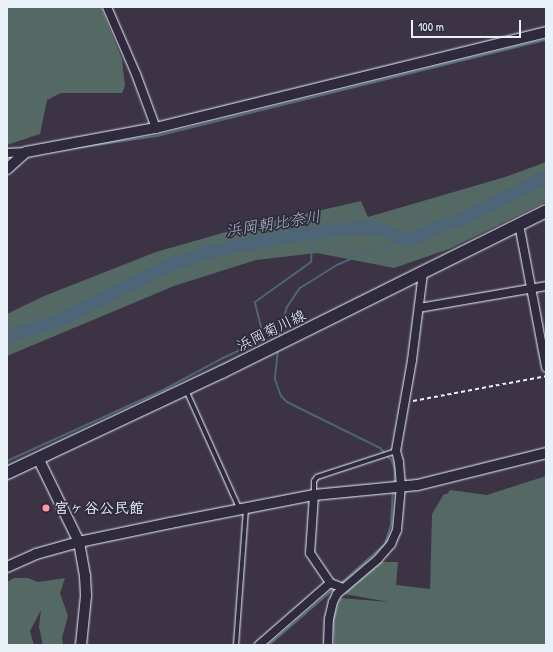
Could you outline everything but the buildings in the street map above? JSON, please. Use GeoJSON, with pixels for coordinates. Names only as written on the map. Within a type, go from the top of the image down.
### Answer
{"type":"FeatureCollection","features":[{"type":"Feature","properties":{"kind":"main road","name":"浜岡菊川線"},"geometry":{"type":"LineString","coordinates":[[7,473],[186,389],[546,211]]}},
{"type":"Feature","properties":{"kind":"street"},"geometry":{"type":"LineString","coordinates":[[107,7],[136,74],[156,128]]}},
{"type":"Feature","properties":{"kind":"street"},"geometry":{"type":"LineString","coordinates":[[7,153],[26,152],[156,128],[546,32]]}},
{"type":"Feature","properties":{"kind":"street"},"geometry":{"type":"LineString","coordinates":[[7,169],[26,152]]}},
{"type":"Feature","properties":{"kind":"street"},"geometry":{"type":"LineString","coordinates":[[519,224],[546,367]]}},
{"type":"Feature","properties":{"kind":"street"},"geometry":{"type":"LineString","coordinates":[[328,645],[329,620],[333,602],[343,588],[378,559],[391,544],[397,530],[401,486],[400,462],[396,451],[405,403],[423,273]]}},
{"type":"Feature","properties":{"kind":"street"},"geometry":{"type":"LineString","coordinates":[[419,308],[546,286]]}},
{"type":"Feature","properties":{"kind":"street"},"geometry":{"type":"LineString","coordinates":[[7,567],[36,554],[79,542],[314,495],[418,484],[546,453]]}},
{"type":"Feature","properties":{"kind":"street"},"geometry":{"type":"LineString","coordinates":[[38,458],[79,542],[85,576],[86,596],[81,645]]}},
{"type":"Feature","properties":{"kind":"street"},"geometry":{"type":"LineString","coordinates":[[314,495],[310,553],[330,583],[343,588]]}},
{"type":"Feature","properties":{"kind":"street"},"geometry":{"type":"LineString","coordinates":[[259,645],[330,583]]}},
{"type":"Feature","properties":{"kind":"lane"},"geometry":{"type":"LineString","coordinates":[[186,389],[243,509],[236,645]]}},
{"type":"Feature","properties":{"kind":"lane"},"geometry":{"type":"LineString","coordinates":[[314,495],[314,481],[317,477],[396,451]]}},
{"type":"Feature","properties":{"kind":"path"},"geometry":{"type":"LineString","coordinates":[[405,403],[546,376]]}},
{"type":"Feature","properties":{"kind":"green space"},"geometry":{"type":"Polygon","coordinates":[[[7,7],[101,7],[122,59],[125,86],[122,93],[61,93],[47,100],[40,134],[7,145],[7,7]]]}},
{"type":"Feature","properties":{"kind":"green space"},"geometry":{"type":"Polygon","coordinates":[[[546,162],[546,202],[449,249],[394,268],[317,253],[256,260],[174,286],[7,356],[7,314],[44,296],[156,252],[226,232],[361,201],[368,217],[505,177],[546,162]]]}},
{"type":"Feature","properties":{"kind":"green space"},"geometry":{"type":"Polygon","coordinates":[[[546,476],[546,645],[334,645],[333,615],[341,598],[389,602],[344,594],[381,562],[398,562],[396,585],[430,589],[432,514],[444,494],[447,494],[450,490],[487,495],[546,476]]]}},
{"type":"Feature","properties":{"kind":"green space"},"geometry":{"type":"Polygon","coordinates":[[[14,578],[28,578],[38,582],[65,578],[60,593],[68,616],[62,638],[63,645],[43,645],[39,627],[41,610],[30,631],[34,645],[7,645],[7,582],[14,578]]]}},
{"type":"Feature","properties":{"kind":"waterway"},"geometry":{"type":"LineString","coordinates":[[75,148],[157,136],[546,40]]}},
{"type":"Feature","properties":{"kind":"waterway","name":"浜岡朝比奈川"},"geometry":{"type":"LineString","coordinates":[[7,336],[63,318],[169,265],[210,251],[292,235],[361,227],[376,228],[408,240],[436,227],[463,218],[546,176]]}},
{"type":"Feature","properties":{"kind":"waterway"},"geometry":{"type":"LineString","coordinates":[[7,461],[165,389],[223,358],[264,339],[255,302],[311,262],[313,233]]}},
{"type":"Feature","properties":{"kind":"waterway"},"geometry":{"type":"LineString","coordinates":[[279,338],[287,307],[300,288],[337,265],[357,256],[408,240]]}},
{"type":"Feature","properties":{"kind":"waterway"},"geometry":{"type":"LineString","coordinates":[[278,349],[275,379],[281,396],[287,402],[380,448],[392,461],[395,470],[394,484]]}},
{"type":"Feature","properties":{"kind":"waterway"},"geometry":{"type":"LineString","coordinates":[[340,584],[385,544],[391,524],[393,490]]}},
{"type":"Feature","properties":{"kind":"waterway"},"geometry":{"type":"LineString","coordinates":[[269,645],[336,587]]}},
{"type":"Feature","properties":{"kind":"place","name":"宮ヶ谷公民館"},"geometry":{"type":"Point","coordinates":[46,508]}}]}
